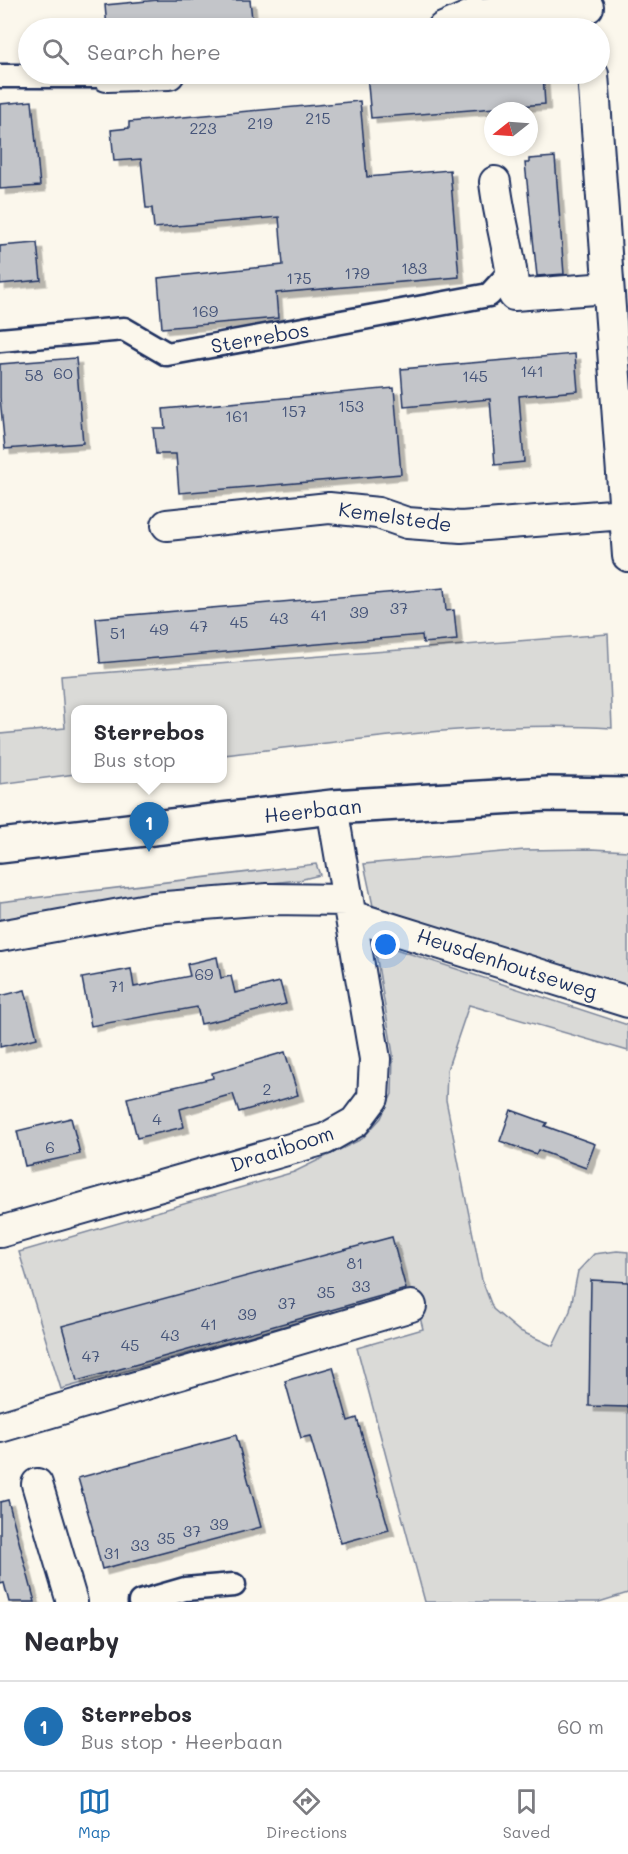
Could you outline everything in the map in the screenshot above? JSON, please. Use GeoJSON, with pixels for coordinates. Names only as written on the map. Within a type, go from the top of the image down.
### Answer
{"type":"FeatureCollection","features":[{"type":"Feature","properties":{"kind":"street"},"geometry":{"type":"LineString","coordinates":[[458,18],[475,7],[589,12]]}},
{"type":"Feature","properties":{"kind":"street"},"geometry":{"type":"LineString","coordinates":[[0,76],[18,76]]}},
{"type":"Feature","properties":{"kind":"street"},"geometry":{"type":"LineString","coordinates":[[594,84],[617,256],[608,288],[628,556]]}},
{"type":"Feature","properties":{"kind":"street"},"geometry":{"type":"LineString","coordinates":[[495,182],[513,269],[514,295],[608,288]]}},
{"type":"Feature","properties":{"kind":"street","name":"Sterrebos"},"geometry":{"type":"LineString","coordinates":[[0,340],[124,330],[167,354],[489,295],[513,269]]}},
{"type":"Feature","properties":{"kind":"street","name":"Kemelstede"},"geometry":{"type":"LineString","coordinates":[[167,525],[329,508],[378,513],[407,523],[461,526],[624,514]]}},
{"type":"Feature","properties":{"kind":"street","name":"Heerbaan"},"geometry":{"type":"LineString","coordinates":[[0,846],[332,807],[548,794],[628,795]]}},
{"type":"Feature","properties":{"kind":"street","name":"Draaiboom"},"geometry":{"type":"LineString","coordinates":[[0,1232],[325,1139],[355,1122],[373,1098],[375,1059],[332,807]]}},
{"type":"Feature","properties":{"kind":"street","name":"Heusdenhoutseweg"},"geometry":{"type":"LineString","coordinates":[[0,936],[153,908],[268,899],[349,908],[628,1002]]}},
{"type":"Feature","properties":{"kind":"street"},"geometry":{"type":"LineString","coordinates":[[0,1427],[411,1306]]}},
{"type":"Feature","properties":{"kind":"street"},"geometry":{"type":"LineString","coordinates":[[37,1484],[72,1602]]}},
{"type":"Feature","properties":{"kind":"street"},"geometry":{"type":"LineString","coordinates":[[140,1602],[184,1589],[234,1585]]}},
{"type":"Feature","properties":{"kind":"shaded area"},"geometry":{"type":"Polygon","coordinates":[[[608,634],[612,728],[564,726],[466,729],[227,755],[227,705],[71,705],[71,775],[0,784],[0,734],[65,728],[61,676],[608,634]]]}},
{"type":"Feature","properties":{"kind":"shaded area"},"geometry":{"type":"Polygon","coordinates":[[[525,850],[628,851],[628,989],[373,906],[364,864],[525,850]]]}},
{"type":"Feature","properties":{"kind":"shaded area"},"geometry":{"type":"Polygon","coordinates":[[[316,864],[320,875],[299,880],[184,892],[0,925],[0,902],[316,864]]]}},
{"type":"Feature","properties":{"kind":"shaded area"},"geometry":{"type":"Polygon","coordinates":[[[374,942],[628,1025],[628,1051],[469,1005],[447,1070],[446,1100],[482,1280],[493,1309],[518,1330],[553,1346],[570,1311],[578,1271],[594,1254],[628,1252],[628,1593],[599,1602],[425,1602],[357,1348],[423,1329],[413,1290],[61,1389],[19,1252],[294,1172],[362,1139],[381,1118],[392,1094],[393,1054],[374,942]]]}},
{"type":"Feature","properties":{"kind":"building"},"geometry":{"type":"Polygon","coordinates":[[[158,0],[250,0],[252,18],[106,18],[105,5],[158,0]]]}},
{"type":"Feature","properties":{"kind":"building"},"geometry":{"type":"Polygon","coordinates":[[[368,84],[544,84],[545,104],[484,102],[484,109],[371,118],[368,84]]]}},
{"type":"Feature","properties":{"kind":"building"},"geometry":{"type":"Polygon","coordinates":[[[32,101],[40,186],[0,189],[0,104],[32,101]]]}},
{"type":"Feature","properties":{"kind":"building"},"geometry":{"type":"Polygon","coordinates":[[[360,101],[367,177],[450,170],[459,277],[276,293],[278,318],[162,328],[158,278],[283,265],[279,217],[154,228],[152,208],[146,208],[141,159],[114,161],[111,130],[129,128],[129,122],[360,101]]]}},
{"type":"Feature","properties":{"kind":"building"},"geometry":{"type":"Polygon","coordinates":[[[555,157],[564,274],[537,276],[525,163],[529,163],[529,159],[555,157]]]}},
{"type":"Feature","properties":{"kind":"building"},"geometry":{"type":"Polygon","coordinates":[[[37,243],[41,280],[0,284],[0,246],[37,243]]]}},
{"type":"Feature","properties":{"kind":"building"},"geometry":{"type":"Polygon","coordinates":[[[575,354],[578,391],[519,396],[524,462],[495,465],[490,399],[404,407],[401,369],[575,354]]]}},
{"type":"Feature","properties":{"kind":"building"},"geometry":{"type":"Polygon","coordinates":[[[76,358],[83,443],[5,449],[0,398],[0,364],[76,358]]]}},
{"type":"Feature","properties":{"kind":"building"},"geometry":{"type":"Polygon","coordinates":[[[394,388],[401,474],[179,493],[176,454],[156,454],[153,428],[165,428],[163,409],[394,388]]]}},
{"type":"Feature","properties":{"kind":"building"},"geometry":{"type":"Polygon","coordinates":[[[444,588],[446,611],[454,610],[457,640],[423,643],[422,635],[100,663],[96,618],[444,588]]]}},
{"type":"Feature","properties":{"kind":"building"},"geometry":{"type":"Polygon","coordinates":[[[217,957],[221,978],[231,976],[235,993],[280,982],[286,1004],[201,1024],[197,1007],[91,1026],[82,978],[131,969],[134,987],[190,976],[187,964],[217,957]]]}},
{"type":"Feature","properties":{"kind":"building"},"geometry":{"type":"Polygon","coordinates":[[[25,990],[37,1038],[0,1047],[0,996],[25,990]]]}},
{"type":"Feature","properties":{"kind":"building"},"geometry":{"type":"Polygon","coordinates":[[[285,1052],[298,1095],[239,1112],[233,1094],[180,1109],[184,1127],[137,1138],[127,1098],[213,1078],[212,1073],[285,1052]]]}},
{"type":"Feature","properties":{"kind":"building"},"geometry":{"type":"Polygon","coordinates":[[[511,1110],[547,1123],[545,1126],[595,1144],[586,1168],[538,1150],[536,1154],[500,1141],[511,1110]]]}},
{"type":"Feature","properties":{"kind":"building"},"geometry":{"type":"Polygon","coordinates":[[[71,1118],[80,1154],[25,1166],[17,1131],[71,1118]]]}},
{"type":"Feature","properties":{"kind":"building"},"geometry":{"type":"Polygon","coordinates":[[[392,1237],[406,1289],[77,1381],[62,1326],[392,1237]]]}},
{"type":"Feature","properties":{"kind":"building"},"geometry":{"type":"Polygon","coordinates":[[[591,1280],[628,1282],[628,1407],[589,1406],[591,1280]]]}},
{"type":"Feature","properties":{"kind":"building"},"geometry":{"type":"Polygon","coordinates":[[[333,1367],[348,1421],[357,1418],[389,1530],[341,1543],[310,1436],[301,1438],[285,1381],[333,1367]]]}},
{"type":"Feature","properties":{"kind":"building"},"geometry":{"type":"Polygon","coordinates":[[[236,1435],[261,1527],[102,1569],[78,1478],[236,1435]]]}},
{"type":"Feature","properties":{"kind":"building"},"geometry":{"type":"Polygon","coordinates":[[[8,1500],[35,1602],[9,1602],[4,1583],[0,1584],[0,1502],[8,1500]]]}},
{"type":"Feature","properties":{"kind":"place","name":"Sterrebos"},"geometry":{"type":"Point","coordinates":[149,852]}}]}
